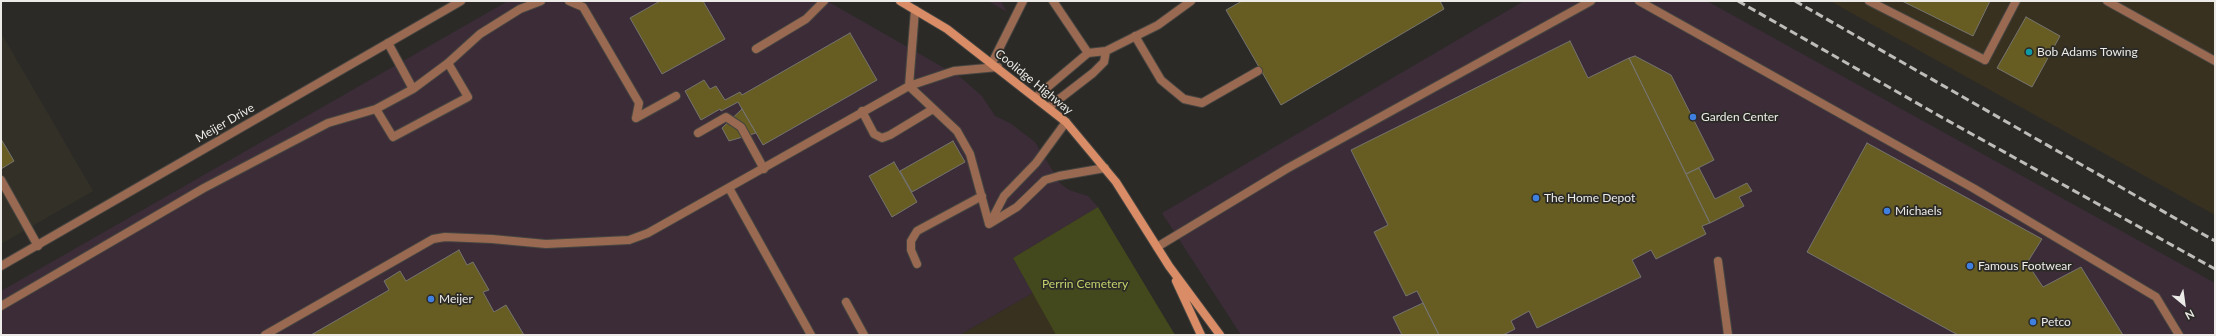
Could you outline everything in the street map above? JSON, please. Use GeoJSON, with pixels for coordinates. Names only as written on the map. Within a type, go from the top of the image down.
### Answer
{"type":"FeatureCollection","features":[{"type":"Feature","properties":{"kind":"main road","name":"Coolidge Highway"},"geometry":{"type":"LineString","coordinates":[[900,1],[947,29],[1036,97],[1066,122],[1105,168],[1169,266],[1220,335]]}},
{"type":"Feature","properties":{"kind":"main road","name":"Coolidge Highway"},"geometry":{"type":"LineString","coordinates":[[1169,266],[1201,335]]}},
{"type":"Feature","properties":{"kind":"street","name":"Meijer Drive"},"geometry":{"type":"LineString","coordinates":[[1,266],[461,1]]}},
{"type":"Feature","properties":{"kind":"street"},"geometry":{"type":"LineString","coordinates":[[1,306],[204,188],[287,142],[328,123],[376,110],[414,89],[448,63],[480,34],[520,9],[541,1]]}},
{"type":"Feature","properties":{"kind":"street"},"geometry":{"type":"LineString","coordinates":[[569,1],[583,7],[639,103],[636,118],[676,96]]}},
{"type":"Feature","properties":{"kind":"street"},"geometry":{"type":"LineString","coordinates":[[756,49],[806,20],[824,1]]}},
{"type":"Feature","properties":{"kind":"street"},"geometry":{"type":"LineString","coordinates":[[265,335],[433,239],[445,237],[492,239],[546,244],[629,240],[648,233],[764,169],[862,111],[909,86],[954,71],[995,65],[1023,1]]}},
{"type":"Feature","properties":{"kind":"street"},"geometry":{"type":"LineString","coordinates":[[1053,1],[1088,53]]}},
{"type":"Feature","properties":{"kind":"street"},"geometry":{"type":"LineString","coordinates":[[1036,97],[1088,53],[1106,51],[1158,25],[1191,1]]}},
{"type":"Feature","properties":{"kind":"street"},"geometry":{"type":"LineString","coordinates":[[1157,247],[1288,168],[1591,1]]}},
{"type":"Feature","properties":{"kind":"street"},"geometry":{"type":"LineString","coordinates":[[1639,1],[1973,188],[2156,297],[2179,335]]}},
{"type":"Feature","properties":{"kind":"street"},"geometry":{"type":"LineString","coordinates":[[1869,1],[1984,60],[2016,1]]}},
{"type":"Feature","properties":{"kind":"street"},"geometry":{"type":"LineString","coordinates":[[2107,1],[2215,61]]}},
{"type":"Feature","properties":{"kind":"street"},"geometry":{"type":"LineString","coordinates":[[909,86],[915,10]]}},
{"type":"Feature","properties":{"kind":"street"},"geometry":{"type":"LineString","coordinates":[[1135,36],[1161,80],[1184,99],[1202,104],[1258,71]]}},
{"type":"Feature","properties":{"kind":"street"},"geometry":{"type":"LineString","coordinates":[[388,43],[414,89]]}},
{"type":"Feature","properties":{"kind":"street"},"geometry":{"type":"LineString","coordinates":[[1049,108],[1093,74],[1104,62],[1106,51]]}},
{"type":"Feature","properties":{"kind":"street"},"geometry":{"type":"LineString","coordinates":[[376,110],[393,138],[468,97],[448,63]]}},
{"type":"Feature","properties":{"kind":"street"},"geometry":{"type":"LineString","coordinates":[[909,86],[957,132],[970,154],[989,224]]}},
{"type":"Feature","properties":{"kind":"street"},"geometry":{"type":"LineString","coordinates":[[862,111],[874,134],[882,138],[890,135],[933,109]]}},
{"type":"Feature","properties":{"kind":"street"},"geometry":{"type":"LineString","coordinates":[[698,133],[726,117],[730,119],[741,127],[764,169]]}},
{"type":"Feature","properties":{"kind":"street"},"geometry":{"type":"LineString","coordinates":[[989,224],[1004,196],[1036,164],[1066,122]]}},
{"type":"Feature","properties":{"kind":"street"},"geometry":{"type":"LineString","coordinates":[[989,224],[1017,207],[1045,180],[1105,168]]}},
{"type":"Feature","properties":{"kind":"street"},"geometry":{"type":"LineString","coordinates":[[1,180],[38,246]]}},
{"type":"Feature","properties":{"kind":"street"},"geometry":{"type":"LineString","coordinates":[[729,188],[811,335]]}},
{"type":"Feature","properties":{"kind":"street"},"geometry":{"type":"LineString","coordinates":[[917,264],[911,250],[911,241],[917,231],[982,196]]}},
{"type":"Feature","properties":{"kind":"street"},"geometry":{"type":"LineString","coordinates":[[1718,261],[1728,335]]}},
{"type":"Feature","properties":{"kind":"street"},"geometry":{"type":"LineString","coordinates":[[846,302],[864,335]]}},
{"type":"Feature","properties":{"kind":"shaded area"},"geometry":{"type":"Polygon","coordinates":[[[508,1],[827,1],[960,77],[982,96],[995,116],[1010,123],[1035,142],[1061,184],[1069,190],[1088,196],[1098,207],[1013,258],[1033,293],[960,335],[1,335],[1,291],[508,1]]]}},
{"type":"Feature","properties":{"kind":"shaded area"},"geometry":{"type":"Polygon","coordinates":[[[988,1],[1001,1],[1007,12],[988,1]]]}},
{"type":"Feature","properties":{"kind":"shaded area"},"geometry":{"type":"Polygon","coordinates":[[[1524,1],[1707,1],[2215,283],[2215,335],[1241,335],[1162,213],[1524,1]]]}},
{"type":"Feature","properties":{"kind":"shaded area"},"geometry":{"type":"Polygon","coordinates":[[[1830,1],[2215,1],[2215,215],[1830,1]]]}},
{"type":"Feature","properties":{"kind":"shaded area"},"geometry":{"type":"Polygon","coordinates":[[[1,33],[93,191],[1,244],[1,33]]]}},
{"type":"Feature","properties":{"kind":"shaded area"},"geometry":{"type":"Polygon","coordinates":[[[1033,293],[1056,335],[960,335],[1033,293]]]}},
{"type":"Feature","properties":{"kind":"green space","name":"Perrin Cemetery"},"geometry":{"type":"Polygon","coordinates":[[[1098,207],[1175,335],[1056,335],[1013,258],[1098,207]]]}},
{"type":"Feature","properties":{"kind":"building"},"geometry":{"type":"Polygon","coordinates":[[[660,1],[703,1],[725,39],[662,74],[630,18],[660,1]]]}},
{"type":"Feature","properties":{"kind":"building"},"geometry":{"type":"Polygon","coordinates":[[[1242,1],[1440,1],[1444,9],[1281,105],[1226,10],[1242,1]]]}},
{"type":"Feature","properties":{"kind":"building"},"geometry":{"type":"Polygon","coordinates":[[[1902,1],[1990,1],[1973,36],[1902,1]]]}},
{"type":"Feature","properties":{"kind":"building","name":"Bob Adams Towing"},"geometry":{"type":"Polygon","coordinates":[[[2026,17],[2060,36],[2032,87],[1997,68],[2026,17]]]}},
{"type":"Feature","properties":{"kind":"building"},"geometry":{"type":"Polygon","coordinates":[[[850,33],[877,80],[763,145],[738,102],[721,111],[720,109],[701,120],[685,91],[704,80],[710,89],[716,86],[725,100],[740,92],[742,95],[850,33]]]}},
{"type":"Feature","properties":{"kind":"building","name":"The Home Depot"},"geometry":{"type":"Polygon","coordinates":[[[1570,41],[1588,78],[1629,58],[1710,223],[1702,226],[1706,234],[1656,259],[1651,250],[1632,260],[1641,277],[1537,328],[1529,311],[1511,321],[1515,329],[1503,335],[1439,335],[1417,291],[1406,296],[1374,232],[1388,225],[1351,150],[1570,41]]]}},
{"type":"Feature","properties":{"kind":"building"},"geometry":{"type":"Polygon","coordinates":[[[1635,56],[1671,75],[1714,160],[1686,174],[1629,58],[1635,56]]]}},
{"type":"Feature","properties":{"kind":"building"},"geometry":{"type":"Polygon","coordinates":[[[742,109],[756,133],[729,141],[722,128],[742,109]]]}},
{"type":"Feature","properties":{"kind":"building"},"geometry":{"type":"Polygon","coordinates":[[[1,139],[14,161],[1,169],[1,139]]]}},
{"type":"Feature","properties":{"kind":"building"},"geometry":{"type":"Polygon","coordinates":[[[953,141],[965,162],[912,192],[900,171],[953,141]]]}},
{"type":"Feature","properties":{"kind":"building"},"geometry":{"type":"Polygon","coordinates":[[[1867,143],[2042,239],[2027,263],[2043,287],[2081,267],[2123,335],[1958,335],[1807,252],[1867,143]]]}},
{"type":"Feature","properties":{"kind":"building"},"geometry":{"type":"Polygon","coordinates":[[[894,162],[917,202],[892,217],[869,176],[894,162]]]}},
{"type":"Feature","properties":{"kind":"building"},"geometry":{"type":"Polygon","coordinates":[[[1699,168],[1715,199],[1747,183],[1752,191],[1739,197],[1744,206],[1710,223],[1686,174],[1699,168]]]}},
{"type":"Feature","properties":{"kind":"building","name":"Meijer"},"geometry":{"type":"Polygon","coordinates":[[[459,250],[467,265],[473,262],[489,290],[483,292],[494,312],[506,305],[524,335],[311,335],[389,290],[384,281],[400,271],[406,281],[459,250]]]}},
{"type":"Feature","properties":{"kind":"building"},"geometry":{"type":"Polygon","coordinates":[[[1423,303],[1439,335],[1402,335],[1393,317],[1423,303]]]}},
{"type":"Feature","properties":{"kind":"railway"},"geometry":{"type":"LineString","coordinates":[[1738,1],[1943,118],[2215,269]]}},
{"type":"Feature","properties":{"kind":"railway"},"geometry":{"type":"LineString","coordinates":[[1795,1],[2215,241]]}},
{"type":"Feature","properties":{"kind":"place","name":"Bob Adams Towing"},"geometry":{"type":"Point","coordinates":[2029,52]}},
{"type":"Feature","properties":{"kind":"place","name":"Garden Center"},"geometry":{"type":"Point","coordinates":[1693,117]}},
{"type":"Feature","properties":{"kind":"place","name":"The Home Depot"},"geometry":{"type":"Point","coordinates":[1536,198]}},
{"type":"Feature","properties":{"kind":"place","name":"Michaels"},"geometry":{"type":"Point","coordinates":[1887,211]}},
{"type":"Feature","properties":{"kind":"place","name":"Famous Footwear"},"geometry":{"type":"Point","coordinates":[1970,266]}},
{"type":"Feature","properties":{"kind":"place","name":"Meijer"},"geometry":{"type":"Point","coordinates":[431,299]}},
{"type":"Feature","properties":{"kind":"place","name":"Petco"},"geometry":{"type":"Point","coordinates":[2033,322]}}]}
